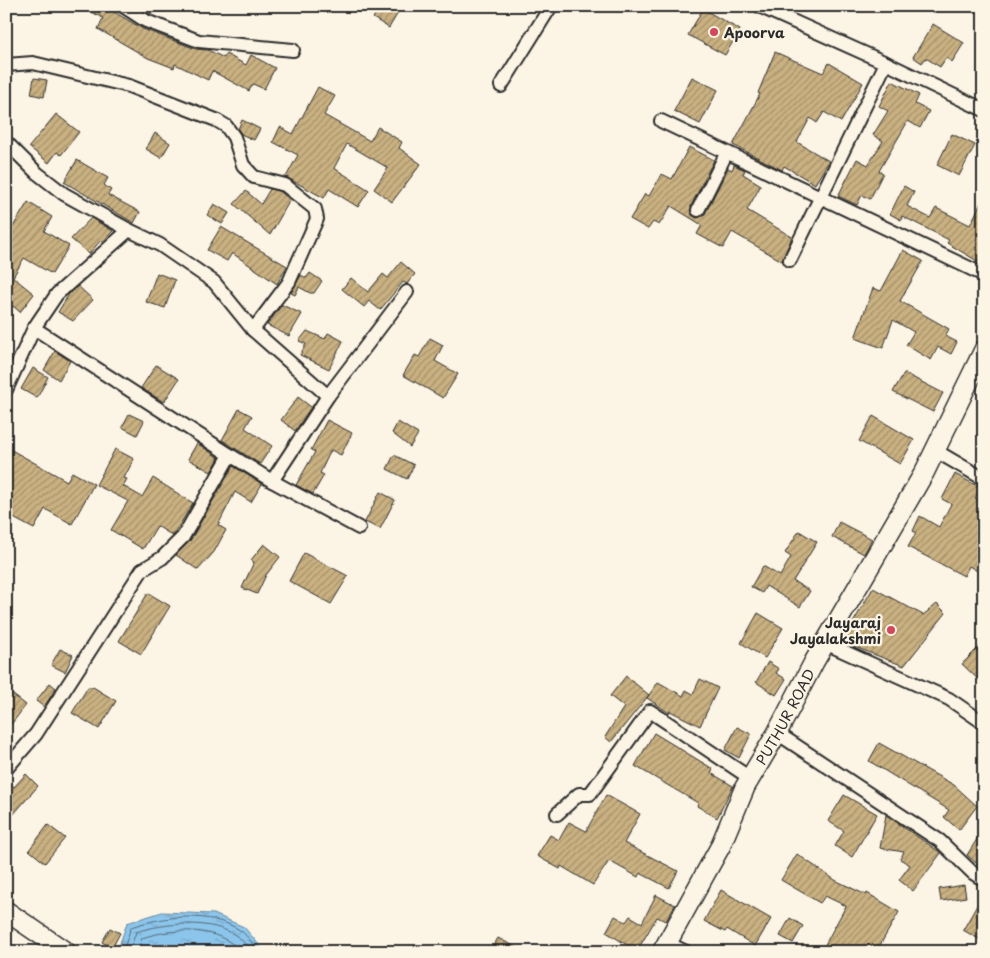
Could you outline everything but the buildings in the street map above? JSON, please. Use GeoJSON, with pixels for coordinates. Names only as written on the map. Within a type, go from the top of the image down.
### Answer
{"type":"FeatureCollection","features":[{"type":"Feature","properties":{"kind":"street"},"geometry":{"type":"LineString","coordinates":[[123,6],[146,20],[199,41],[293,50]]}},
{"type":"Feature","properties":{"kind":"street"},"geometry":{"type":"LineString","coordinates":[[502,86],[551,6]]}},
{"type":"Feature","properties":{"kind":"street"},"geometry":{"type":"LineString","coordinates":[[759,6],[886,63],[984,110]]}},
{"type":"Feature","properties":{"kind":"street"},"geometry":{"type":"LineString","coordinates":[[6,65],[33,63],[129,86],[216,120],[226,126],[234,137],[243,165],[254,177],[285,185],[315,209],[317,220],[289,282],[253,330]]}},
{"type":"Feature","properties":{"kind":"street"},"geometry":{"type":"LineString","coordinates":[[790,260],[886,63]]}},
{"type":"Feature","properties":{"kind":"street"},"geometry":{"type":"LineString","coordinates":[[661,122],[726,154],[821,196],[984,275]]}},
{"type":"Feature","properties":{"kind":"street"},"geometry":{"type":"LineString","coordinates":[[6,142],[37,174],[64,194],[160,245],[214,282],[253,330],[328,396]]}},
{"type":"Feature","properties":{"kind":"street"},"geometry":{"type":"LineString","coordinates":[[698,210],[726,154]]}},
{"type":"Feature","properties":{"kind":"street"},"geometry":{"type":"LineString","coordinates":[[6,390],[34,328],[57,294],[129,230]]}},
{"type":"Feature","properties":{"kind":"street"},"geometry":{"type":"LineString","coordinates":[[272,481],[328,396],[407,292]]}},
{"type":"Feature","properties":{"kind":"street"},"geometry":{"type":"LineString","coordinates":[[34,328],[272,481],[359,528]]}},
{"type":"Feature","properties":{"kind":"street","name":"PUTHUR ROAD"},"geometry":{"type":"LineString","coordinates":[[665,947],[720,847],[750,778],[936,451],[984,350]]}},
{"type":"Feature","properties":{"kind":"street"},"geometry":{"type":"LineString","coordinates":[[936,451],[984,478]]}},
{"type":"Feature","properties":{"kind":"street"},"geometry":{"type":"LineString","coordinates":[[6,769],[36,734],[142,570],[162,558],[183,537],[230,455]]}},
{"type":"Feature","properties":{"kind":"street"},"geometry":{"type":"LineString","coordinates":[[825,644],[949,699],[984,723]]}},
{"type":"Feature","properties":{"kind":"street"},"geometry":{"type":"LineString","coordinates":[[558,814],[579,794],[590,794],[650,711],[750,778]]}},
{"type":"Feature","properties":{"kind":"street"},"geometry":{"type":"LineString","coordinates":[[777,733],[940,841],[973,873],[984,880]]}},
{"type":"Feature","properties":{"kind":"street"},"geometry":{"type":"LineString","coordinates":[[6,912],[66,952]]}},
{"type":"Feature","properties":{"kind":"street"},"geometry":{"type":"LineString","coordinates":[[665,947],[686,952]]}},
{"type":"Feature","properties":{"kind":"water"},"geometry":{"type":"Polygon","coordinates":[[[162,912],[214,914],[244,927],[265,952],[117,952],[127,923],[162,912]]]}},
{"type":"Feature","properties":{"kind":"place","name":"Apoorva"},"geometry":{"type":"Point","coordinates":[714,32]}},
{"type":"Feature","properties":{"kind":"place","name":"Jayaraj Jayalakshmi"},"geometry":{"type":"Point","coordinates":[891,630]}}]}
